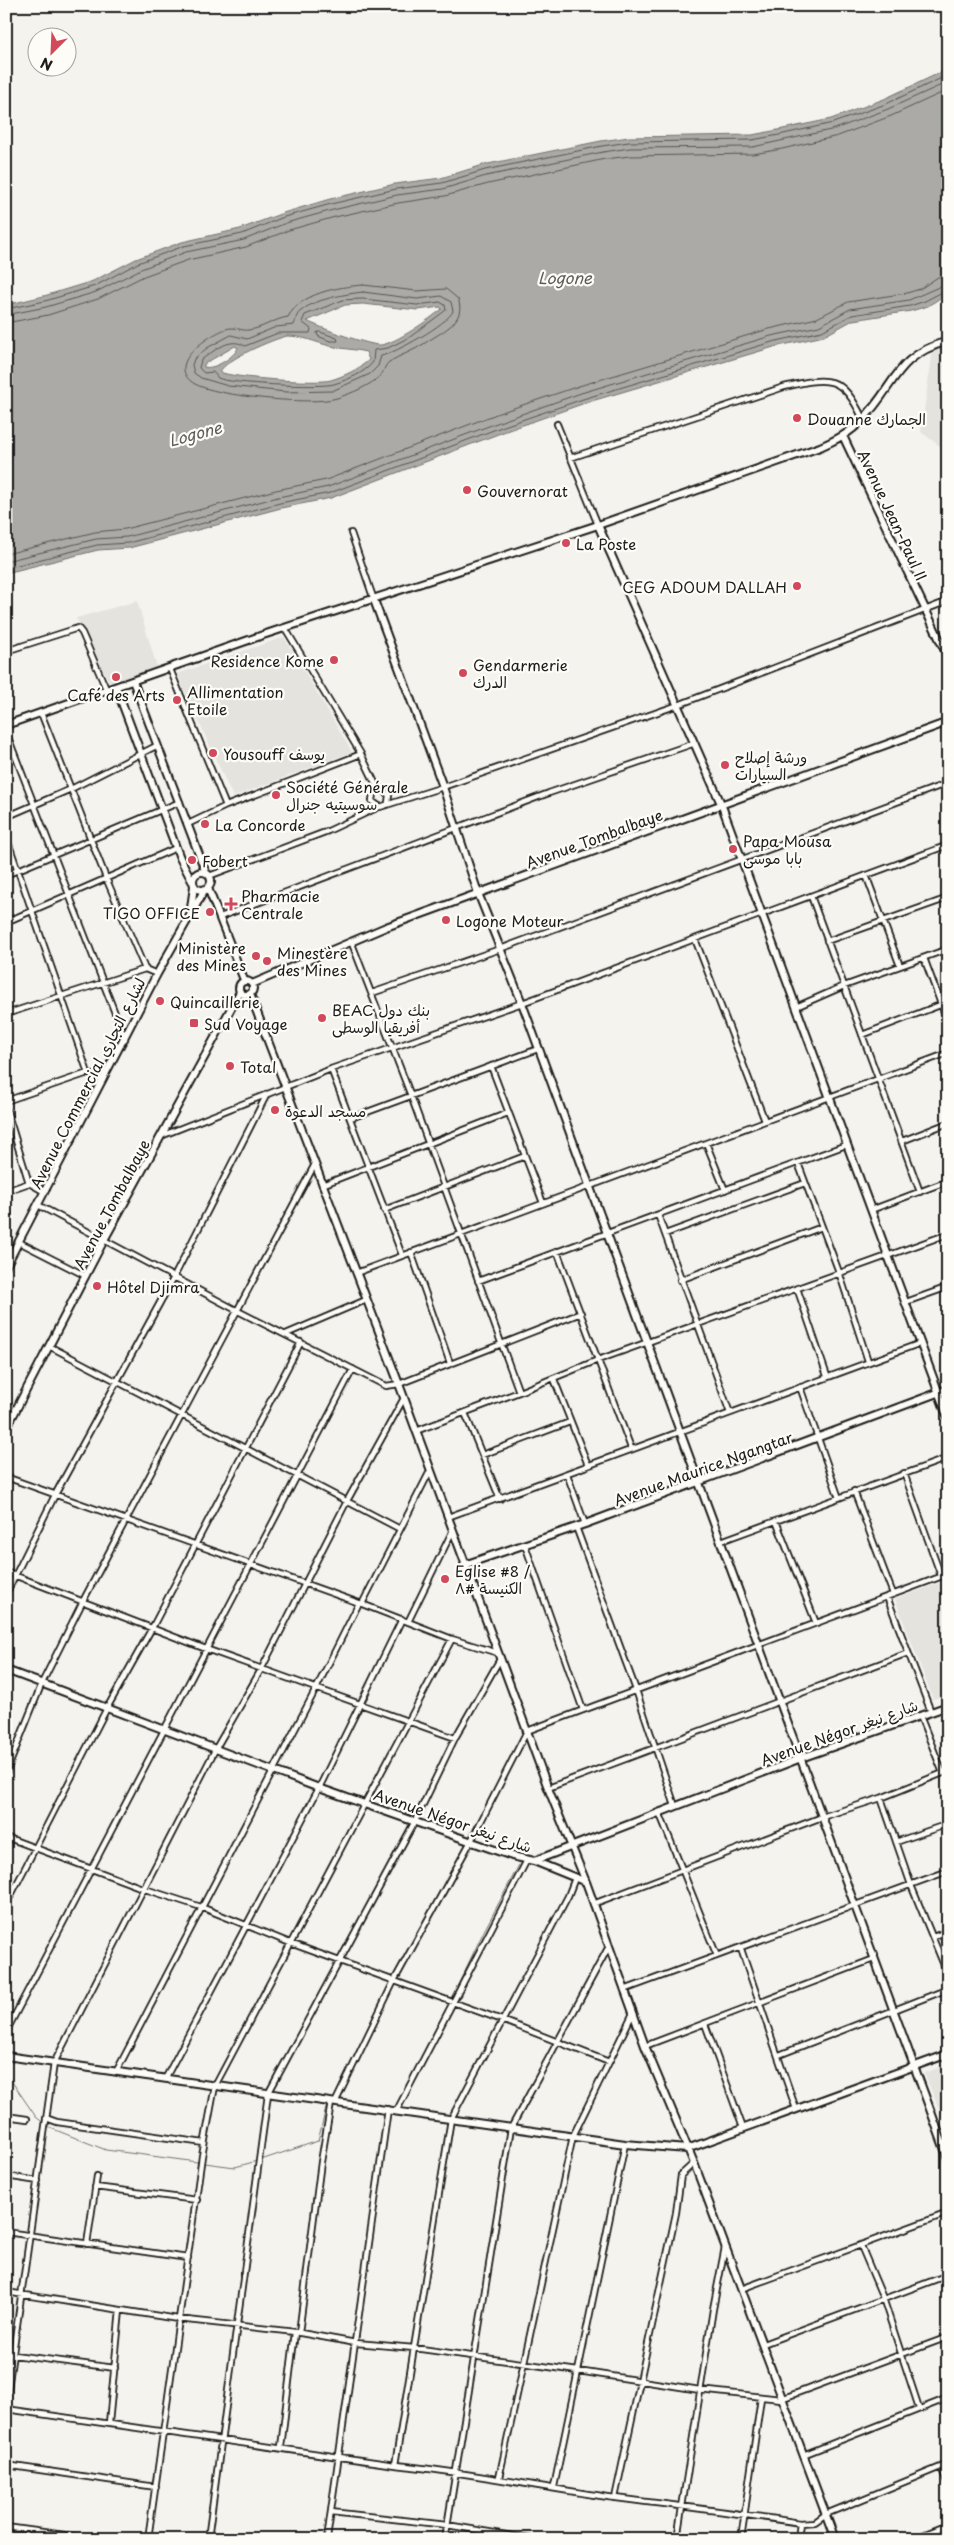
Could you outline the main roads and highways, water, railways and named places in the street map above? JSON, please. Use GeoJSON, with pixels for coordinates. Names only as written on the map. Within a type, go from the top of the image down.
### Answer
{"type":"FeatureCollection","features":[{"type":"Feature","properties":{"kind":"water","name":"Logone"},"geometry":{"type":"Polygon","coordinates":[[[948,69],[948,293],[928,306],[911,311],[853,320],[824,336],[774,347],[585,403],[331,498],[281,508],[129,548],[98,550],[6,573],[6,305],[93,281],[136,259],[182,242],[240,229],[283,213],[330,199],[395,184],[441,178],[483,165],[601,141],[629,137],[752,135],[831,119],[884,99],[948,69]],[[363,304],[345,305],[307,321],[356,339],[381,345],[404,335],[442,309],[440,307],[418,310],[363,304]],[[287,336],[239,356],[223,367],[220,372],[257,378],[323,381],[346,374],[369,360],[366,352],[334,347],[298,337],[287,336]],[[235,346],[204,364],[204,367],[218,365],[236,352],[238,348],[235,346]]]}},
{"type":"Feature","properties":{"kind":"waterway"},"geometry":{"type":"LineString","coordinates":[[431,2041],[484,1931],[519,1865]]}},
{"type":"Feature","properties":{"kind":"waterway"},"geometry":{"type":"LineString","coordinates":[[412,2076],[421,2060]]}},
{"type":"Feature","properties":{"kind":"waterway"},"geometry":{"type":"LineString","coordinates":[[6,2073],[36,2117],[45,2124]]}},
{"type":"Feature","properties":{"kind":"waterway"},"geometry":{"type":"LineString","coordinates":[[261,2160],[318,2141],[327,2104]]}},
{"type":"Feature","properties":{"kind":"waterway"},"geometry":{"type":"LineString","coordinates":[[48,2127],[106,2150],[235,2167],[257,2161]]}},
{"type":"Feature","properties":{"kind":"place","name":"Douanne الجمارك"},"geometry":{"type":"Point","coordinates":[797,418]}},
{"type":"Feature","properties":{"kind":"place","name":"Gouvernorat"},"geometry":{"type":"Point","coordinates":[467,490]}},
{"type":"Feature","properties":{"kind":"place","name":"La Poste"},"geometry":{"type":"Point","coordinates":[566,543]}},
{"type":"Feature","properties":{"kind":"place","name":"CEG ADOUM DALLAH"},"geometry":{"type":"Point","coordinates":[797,586]}},
{"type":"Feature","properties":{"kind":"place","name":"Residence Kome"},"geometry":{"type":"Point","coordinates":[334,660]}},
{"type":"Feature","properties":{"kind":"place","name":"Gendarmerie الدرك"},"geometry":{"type":"Point","coordinates":[463,673]}},
{"type":"Feature","properties":{"kind":"place","name":"Café des Arts"},"geometry":{"type":"Point","coordinates":[116,677]}},
{"type":"Feature","properties":{"kind":"place","name":"Allimentation Etoile"},"geometry":{"type":"Point","coordinates":[177,700]}},
{"type":"Feature","properties":{"kind":"place","name":"Yousouff يوسف"},"geometry":{"type":"Point","coordinates":[213,753]}},
{"type":"Feature","properties":{"kind":"place","name":"ورشة إصلاح السيارات"},"geometry":{"type":"Point","coordinates":[725,765]}},
{"type":"Feature","properties":{"kind":"place","name":"Société Générale سوسيتيه جنرال"},"geometry":{"type":"Point","coordinates":[276,795]}},
{"type":"Feature","properties":{"kind":"place","name":"La Concorde"},"geometry":{"type":"Point","coordinates":[205,824]}},
{"type":"Feature","properties":{"kind":"place","name":"Papa Mousa بابا موسى"},"geometry":{"type":"Point","coordinates":[733,849]}},
{"type":"Feature","properties":{"kind":"place","name":"Fobert"},"geometry":{"type":"Point","coordinates":[192,860]}},
{"type":"Feature","properties":{"kind":"place","name":"Pharmacie Centrale"},"geometry":{"type":"Point","coordinates":[231,904]}},
{"type":"Feature","properties":{"kind":"place","name":"TIGO OFFICE"},"geometry":{"type":"Point","coordinates":[210,912]}},
{"type":"Feature","properties":{"kind":"place","name":"Logone Moteur"},"geometry":{"type":"Point","coordinates":[446,920]}},
{"type":"Feature","properties":{"kind":"place","name":"Ministère des Mines"},"geometry":{"type":"Point","coordinates":[256,956]}},
{"type":"Feature","properties":{"kind":"place","name":"Minestère des Mines"},"geometry":{"type":"Point","coordinates":[267,961]}},
{"type":"Feature","properties":{"kind":"place","name":"Quincaillerie"},"geometry":{"type":"Point","coordinates":[160,1001]}},
{"type":"Feature","properties":{"kind":"place","name":"BEAC بنك دول أفريقيا الوسطى"},"geometry":{"type":"Point","coordinates":[322,1018]}},
{"type":"Feature","properties":{"kind":"place","name":"Sud Voyage"},"geometry":{"type":"Point","coordinates":[194,1023]}},
{"type":"Feature","properties":{"kind":"place","name":"Total"},"geometry":{"type":"Point","coordinates":[230,1066]}},
{"type":"Feature","properties":{"kind":"place","name":"مسجد الدعوة"},"geometry":{"type":"Point","coordinates":[275,1110]}},
{"type":"Feature","properties":{"kind":"place","name":"Hôtel Djimra"},"geometry":{"type":"Point","coordinates":[97,1286]}},
{"type":"Feature","properties":{"kind":"place","name":"Eglise #8 / الكنيسة #٨"},"geometry":{"type":"Point","coordinates":[445,1579]}}]}
